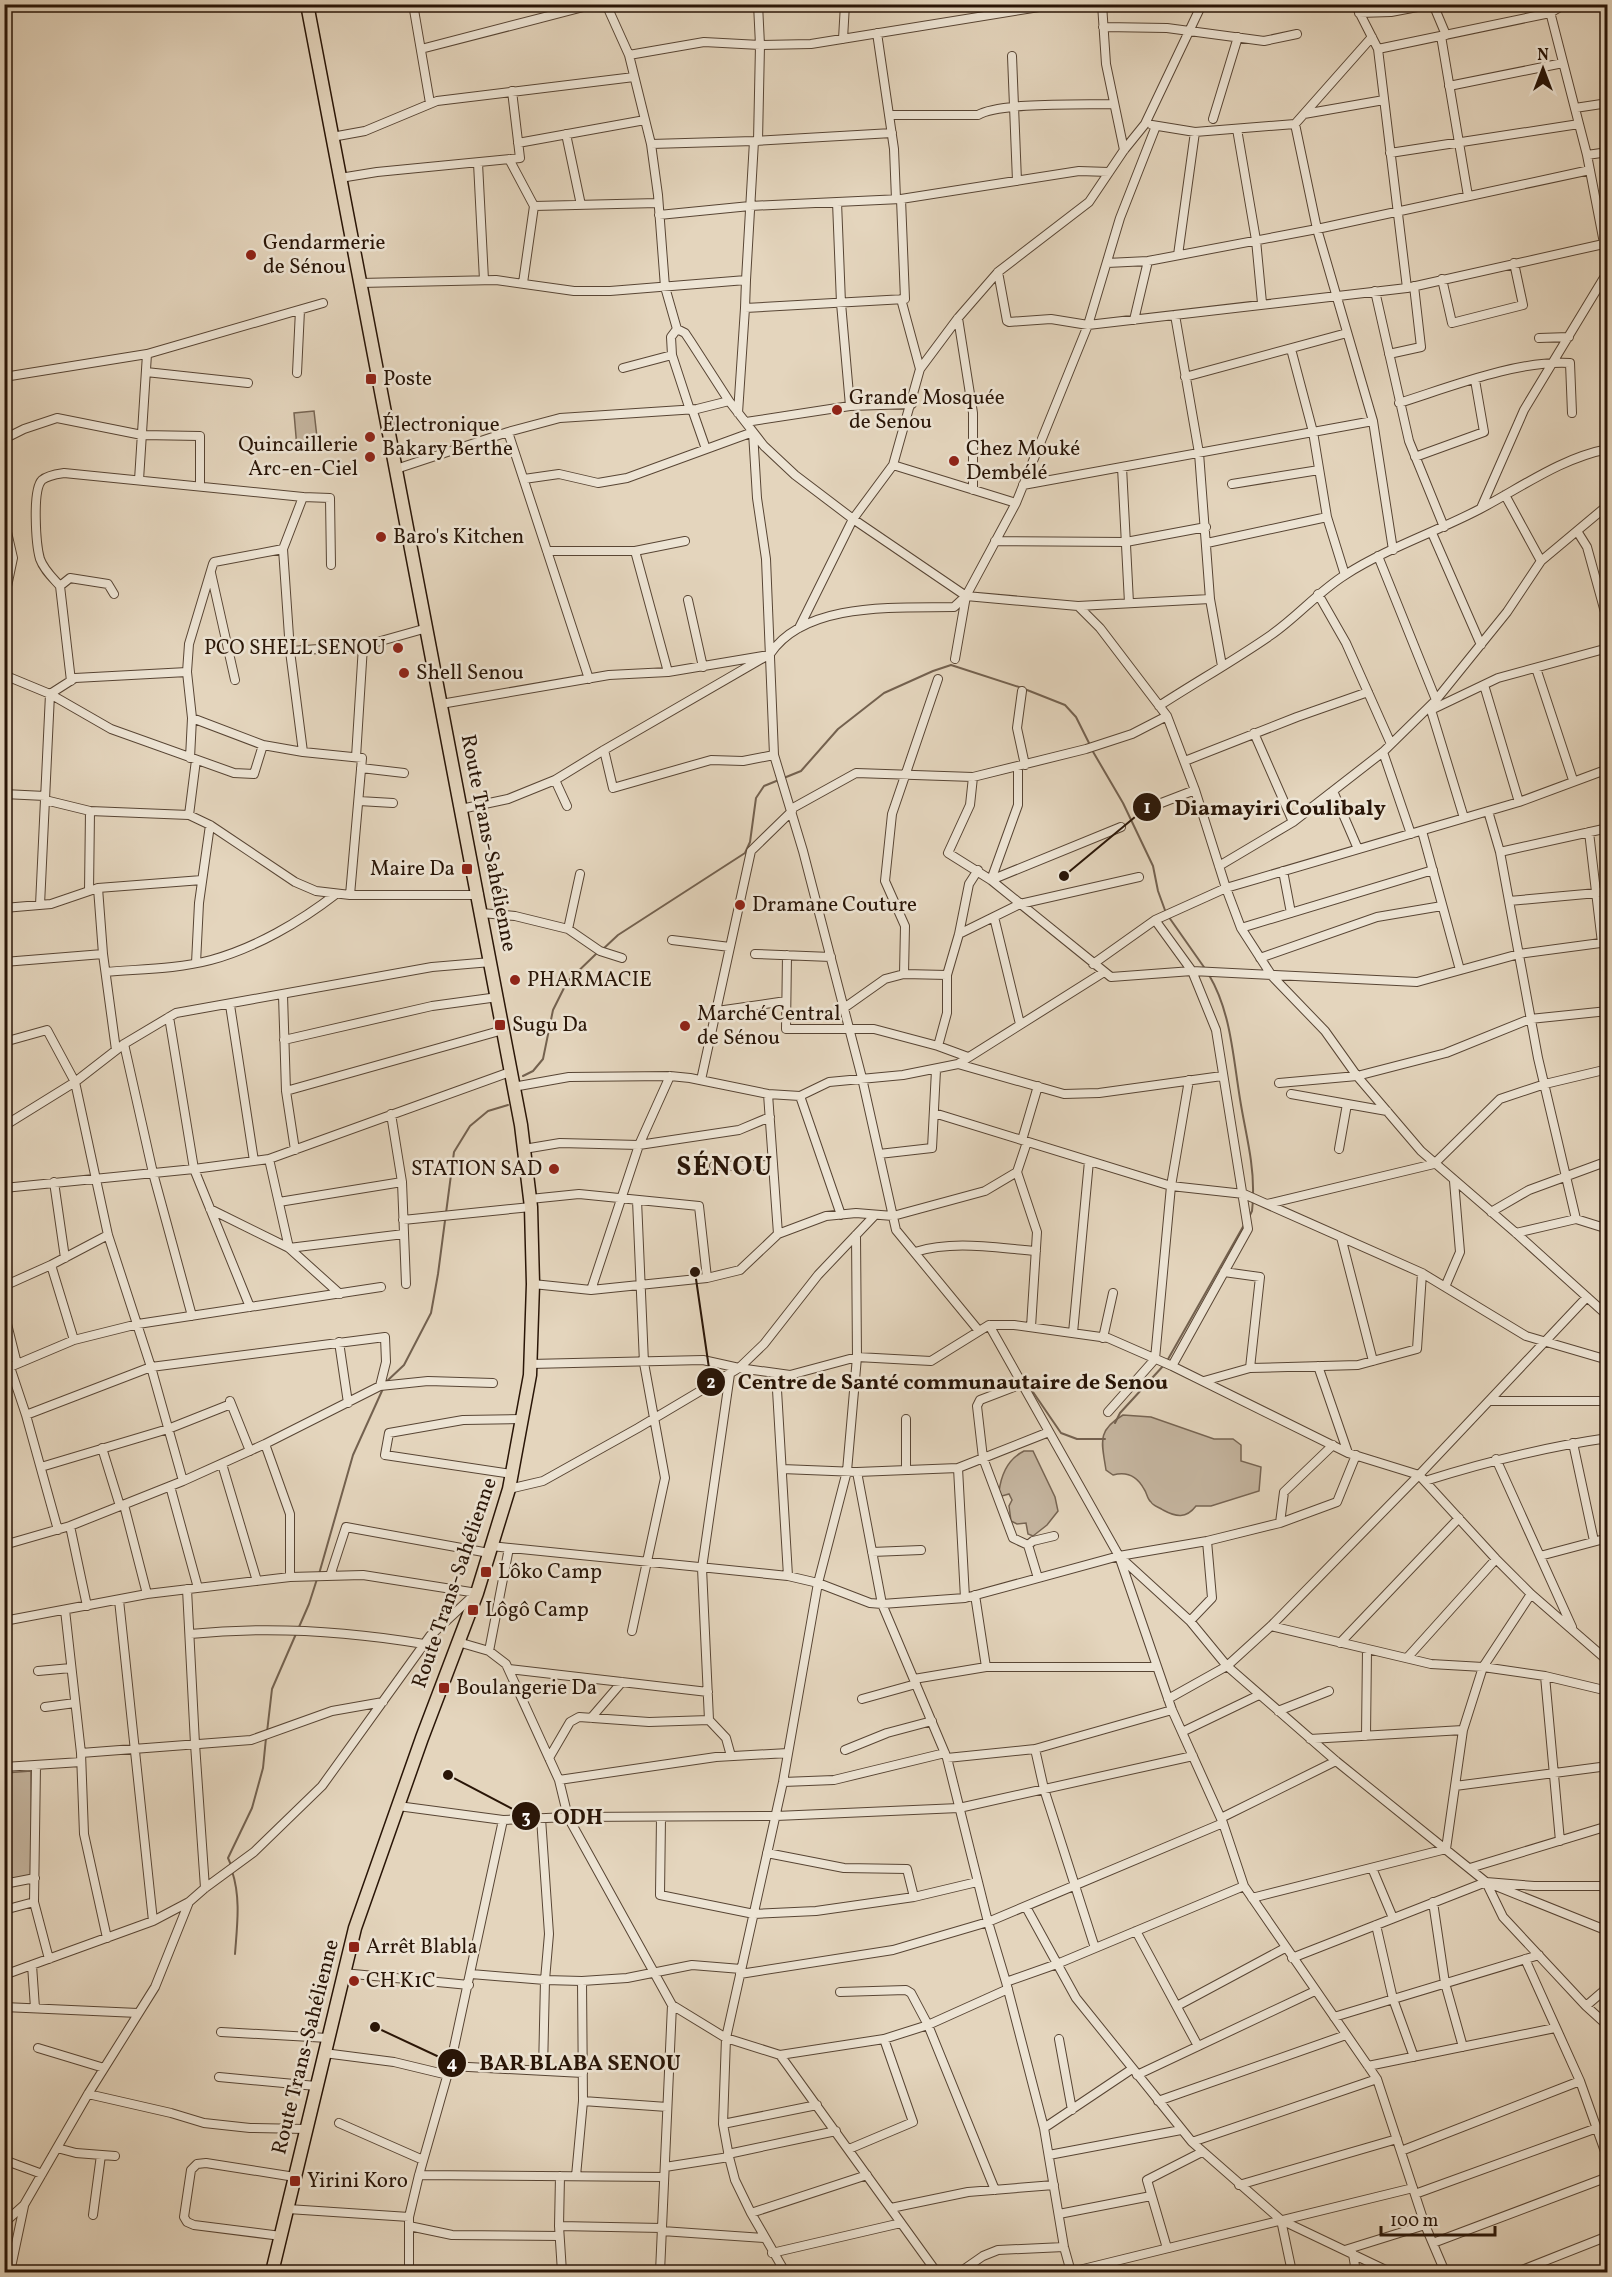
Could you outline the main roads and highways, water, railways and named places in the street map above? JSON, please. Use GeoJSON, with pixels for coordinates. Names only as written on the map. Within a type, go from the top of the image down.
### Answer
{"type":"FeatureCollection","features":[{"type":"Feature","properties":{"kind":"highway","name":"Route Trans-Sahélienne"},"geometry":{"type":"LineString","coordinates":[[273,2272],[355,1928],[477,1593],[509,1489],[530,1364],[533,1284],[530,1203],[524,1149],[498,996],[307,4]]}},
{"type":"Feature","properties":{"kind":"waterway"},"geometry":{"type":"LineString","coordinates":[[602,950],[618,935],[745,853],[750,842],[756,798],[764,786],[801,771],[838,729],[884,693],[933,671],[951,665],[1022,688],[1065,705],[1076,717],[1090,745]]}},
{"type":"Feature","properties":{"kind":"waterway"},"geometry":{"type":"LineString","coordinates":[[1092,750],[1123,803],[1153,866],[1158,891],[1166,913],[1206,970]]}},
{"type":"Feature","properties":{"kind":"waterway"},"geometry":{"type":"LineString","coordinates":[[523,1076],[533,1071],[543,1059],[553,1010],[567,982],[597,953]]}},
{"type":"Feature","properties":{"kind":"waterway"},"geometry":{"type":"LineString","coordinates":[[1209,975],[1227,1019],[1251,1158],[1253,1194]]}},
{"type":"Feature","properties":{"kind":"waterway"},"geometry":{"type":"LineString","coordinates":[[319,1574],[353,1455],[386,1382],[404,1365],[431,1313],[454,1152],[470,1126],[488,1111],[508,1105]]}},
{"type":"Feature","properties":{"kind":"waterway"},"geometry":{"type":"LineString","coordinates":[[1249,1217],[1253,1200]]}},
{"type":"Feature","properties":{"kind":"waterway"},"geometry":{"type":"LineString","coordinates":[[1167,1361],[1244,1225]]}},
{"type":"Feature","properties":{"kind":"waterway"},"geometry":{"type":"LineString","coordinates":[[1115,1423],[1120,1413],[1164,1365]]}},
{"type":"Feature","properties":{"kind":"waterway"},"geometry":{"type":"LineString","coordinates":[[1018,1370],[1061,1433],[1077,1439],[1105,1439]]}},
{"type":"Feature","properties":{"kind":"waterway"},"geometry":{"type":"LineString","coordinates":[[267,1732],[272,1689],[309,1604],[317,1579]]}},
{"type":"Feature","properties":{"kind":"waterway"},"geometry":{"type":"LineString","coordinates":[[231,1865],[228,1858],[252,1808],[263,1768],[266,1738]]}},
{"type":"Feature","properties":{"kind":"waterway"},"geometry":{"type":"LineString","coordinates":[[232,1871],[237,1902],[235,1954]]}},
{"type":"Feature","properties":{"kind":"place","name":"Gendarmerie de Sénou"},"geometry":{"type":"Point","coordinates":[251,255]}},
{"type":"Feature","properties":{"kind":"place","name":"Poste"},"geometry":{"type":"Point","coordinates":[371,379]}},
{"type":"Feature","properties":{"kind":"place","name":"Grande Mosquée de Senou"},"geometry":{"type":"Point","coordinates":[837,410]}},
{"type":"Feature","properties":{"kind":"place","name":"Électronique Bakary Berthe"},"geometry":{"type":"Point","coordinates":[370,437]}},
{"type":"Feature","properties":{"kind":"place","name":"Quincaillerie Arc-en-Ciel"},"geometry":{"type":"Point","coordinates":[370,457]}},
{"type":"Feature","properties":{"kind":"place","name":"Chez Mouké Dembélé"},"geometry":{"type":"Point","coordinates":[954,461]}},
{"type":"Feature","properties":{"kind":"place","name":"Baro's Kitchen"},"geometry":{"type":"Point","coordinates":[381,537]}},
{"type":"Feature","properties":{"kind":"place","name":"PCO SHELL SENOU"},"geometry":{"type":"Point","coordinates":[398,648]}},
{"type":"Feature","properties":{"kind":"place","name":"Shell Senou"},"geometry":{"type":"Point","coordinates":[404,673]}},
{"type":"Feature","properties":{"kind":"place","name":"Maire Da"},"geometry":{"type":"Point","coordinates":[467,869]}},
{"type":"Feature","properties":{"kind":"place","name":"Diamayiri Coulibaly"},"geometry":{"type":"Point","coordinates":[1064,876]}},
{"type":"Feature","properties":{"kind":"place","name":"Dramane Couture"},"geometry":{"type":"Point","coordinates":[740,905]}},
{"type":"Feature","properties":{"kind":"place","name":"PHARMACIE"},"geometry":{"type":"Point","coordinates":[515,980]}},
{"type":"Feature","properties":{"kind":"place","name":"Sugu Da"},"geometry":{"type":"Point","coordinates":[500,1025]}},
{"type":"Feature","properties":{"kind":"place","name":"Marché Central de Sénou"},"geometry":{"type":"Point","coordinates":[685,1026]}},
{"type":"Feature","properties":{"kind":"place","name":"STATION SAD"},"geometry":{"type":"Point","coordinates":[554,1169]}},
{"type":"Feature","properties":{"kind":"place","name":"Centre de Santé communautaire de Senou"},"geometry":{"type":"Point","coordinates":[695,1272]}},
{"type":"Feature","properties":{"kind":"place","name":"Lôko Camp"},"geometry":{"type":"Point","coordinates":[486,1572]}},
{"type":"Feature","properties":{"kind":"place","name":"Lôgô Camp"},"geometry":{"type":"Point","coordinates":[473,1610]}},
{"type":"Feature","properties":{"kind":"place","name":"Boulangerie Da"},"geometry":{"type":"Point","coordinates":[444,1688]}},
{"type":"Feature","properties":{"kind":"place","name":"ODH"},"geometry":{"type":"Point","coordinates":[448,1775]}},
{"type":"Feature","properties":{"kind":"place","name":"Arrêt Blabla"},"geometry":{"type":"Point","coordinates":[354,1947]}},
{"type":"Feature","properties":{"kind":"place","name":"CH K1C"},"geometry":{"type":"Point","coordinates":[354,1981]}},
{"type":"Feature","properties":{"kind":"place","name":"BAR BLABA SENOU"},"geometry":{"type":"Point","coordinates":[375,2027]}},
{"type":"Feature","properties":{"kind":"place","name":"Yirini Koro"},"geometry":{"type":"Point","coordinates":[295,2181]}},
{"type":"Feature","properties":{"kind":"district","name":"SÉNOU"},"geometry":{"type":"Point","coordinates":[725,1168]}}]}
